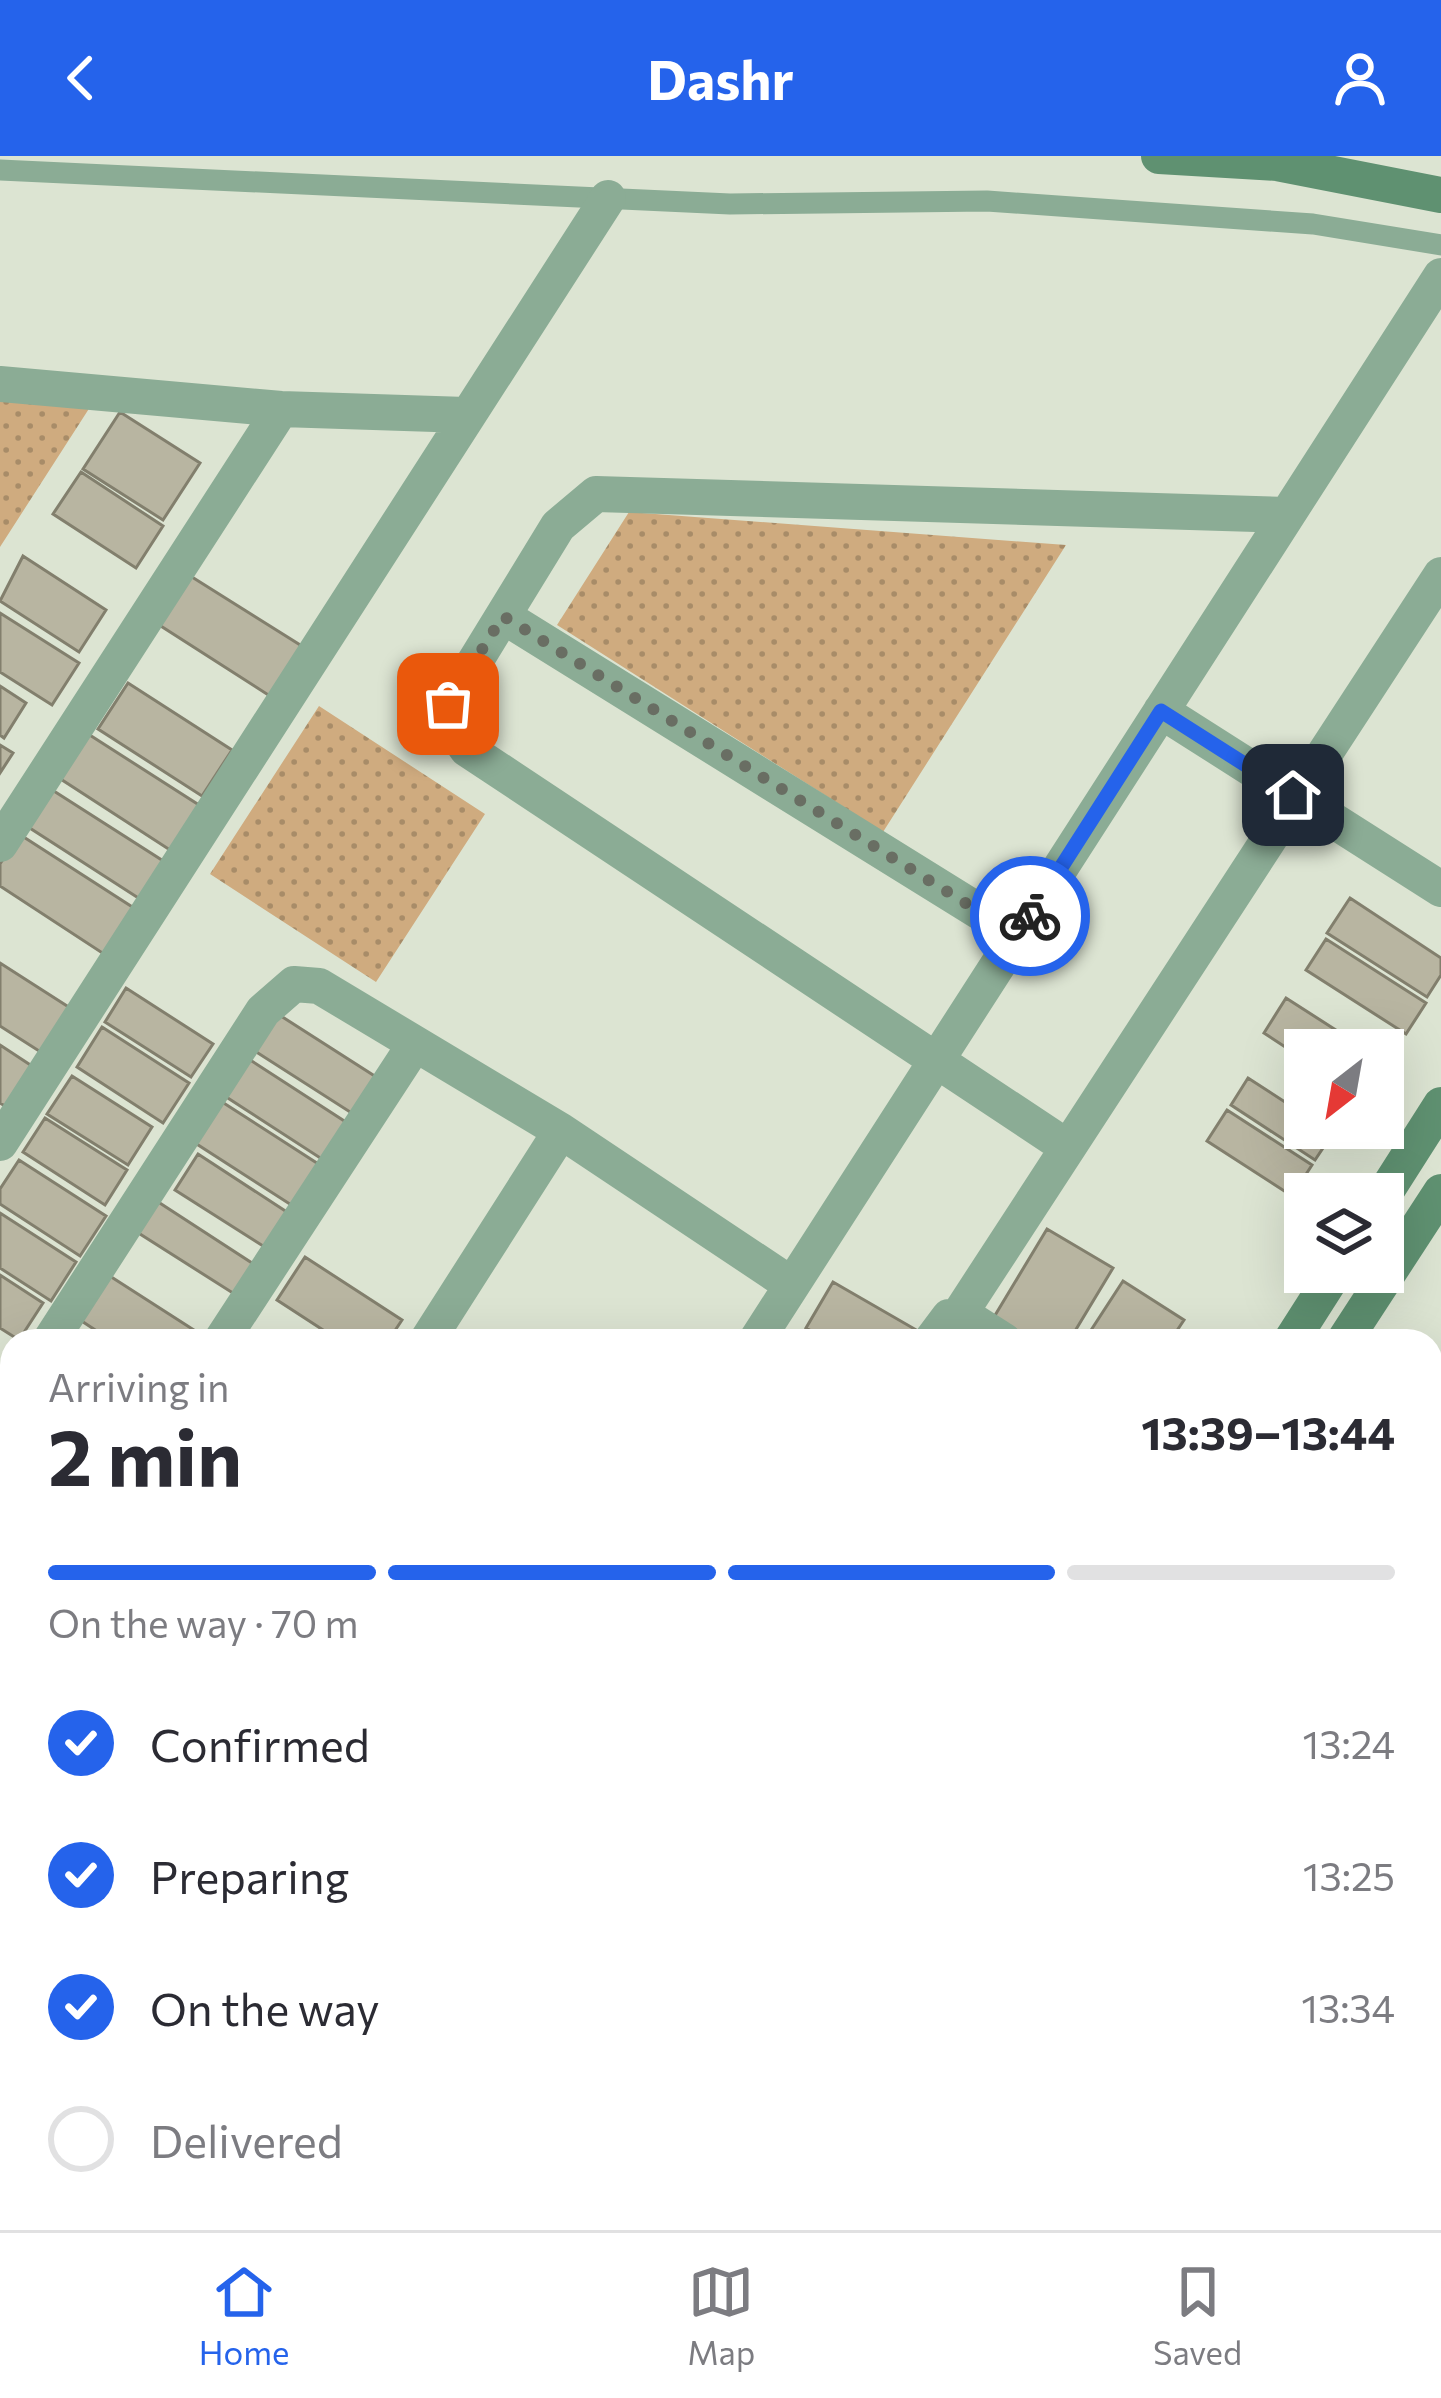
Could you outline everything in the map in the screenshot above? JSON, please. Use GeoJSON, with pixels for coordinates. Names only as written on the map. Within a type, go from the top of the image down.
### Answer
{"type":"FeatureCollection","features":[{"type":"Feature","properties":{"kind":"street"},"geometry":{"type":"LineString","coordinates":[[1159,156],[1277,163],[1441,195]]}},
{"type":"Feature","properties":{"kind":"street"},"geometry":{"type":"LineString","coordinates":[[0,1143],[608,198]]}},
{"type":"Feature","properties":{"kind":"street"},"geometry":{"type":"LineString","coordinates":[[764,1329],[1441,276]]}},
{"type":"Feature","properties":{"kind":"street"},"geometry":{"type":"LineString","coordinates":[[0,384],[281,409],[466,415]]}},
{"type":"Feature","properties":{"kind":"street"},"geometry":{"type":"LineString","coordinates":[[4,829],[281,409]]}},
{"type":"Feature","properties":{"kind":"street"},"geometry":{"type":"LineString","coordinates":[[1067,1147],[455,738],[447,720],[448,704],[558,526],[596,494],[1287,515]]}},
{"type":"Feature","properties":{"kind":"street"},"geometry":{"type":"LineString","coordinates":[[959,1315],[1293,795],[1440,577]]}},
{"type":"Feature","properties":{"kind":"street"},"geometry":{"type":"LineString","coordinates":[[503,616],[1017,935]]}},
{"type":"Feature","properties":{"kind":"street"},"geometry":{"type":"LineString","coordinates":[[1161,711],[1441,889]]}},
{"type":"Feature","properties":{"kind":"street"},"geometry":{"type":"LineString","coordinates":[[58,1329],[278,992],[294,984],[319,986],[561,1131],[792,1285]]}},
{"type":"Feature","properties":{"kind":"street"},"geometry":{"type":"LineString","coordinates":[[229,1329],[416,1044]]}},
{"type":"Feature","properties":{"kind":"street"},"geometry":{"type":"LineString","coordinates":[[1398,1173],[1441,1105]]}},
{"type":"Feature","properties":{"kind":"street"},"geometry":{"type":"LineString","coordinates":[[435,1329],[561,1131]]}},
{"type":"Feature","properties":{"kind":"street"},"geometry":{"type":"LineString","coordinates":[[1353,1329],[1441,1192]]}},
{"type":"Feature","properties":{"kind":"street"},"geometry":{"type":"LineString","coordinates":[[1299,1329],[1322,1293]]}},
{"type":"Feature","properties":{"kind":"street"},"geometry":{"type":"LineString","coordinates":[[940,1329],[949,1317],[959,1315],[983,1329]]}},
{"type":"Feature","properties":{"kind":"lane"},"geometry":{"type":"LineString","coordinates":[[0,170],[169,167],[730,204],[987,201],[1313,224],[1441,245]]}},
{"type":"Feature","properties":{"kind":"shaded area"},"geometry":{"type":"Polygon","coordinates":[[[0,398],[92,404],[0,547],[0,398]]]}},
{"type":"Feature","properties":{"kind":"shaded area"},"geometry":{"type":"Polygon","coordinates":[[[629,512],[1066,545],[883,832],[557,625],[629,512]]]}},
{"type":"Feature","properties":{"kind":"shaded area"},"geometry":{"type":"Polygon","coordinates":[[[319,706],[485,814],[376,982],[210,874],[319,706]]]}},
{"type":"Feature","properties":{"kind":"building"},"geometry":{"type":"Polygon","coordinates":[[[120,412],[200,463],[163,520],[83,469],[120,412]]]}},
{"type":"Feature","properties":{"kind":"building"},"geometry":{"type":"Polygon","coordinates":[[[81,472],[163,526],[136,568],[53,514],[81,472]]]}},
{"type":"Feature","properties":{"kind":"building"},"geometry":{"type":"Polygon","coordinates":[[[23,556],[106,610],[79,652],[0,601],[23,556]]]}},
{"type":"Feature","properties":{"kind":"building"},"geometry":{"type":"Polygon","coordinates":[[[184,572],[305,648],[273,698],[153,621],[184,572]]]}},
{"type":"Feature","properties":{"kind":"building"},"geometry":{"type":"Polygon","coordinates":[[[0,613],[79,663],[52,705],[0,672],[0,613]]]}},
{"type":"Feature","properties":{"kind":"building"},"geometry":{"type":"Polygon","coordinates":[[[128,683],[232,750],[202,796],[98,729],[128,683]]]}},
{"type":"Feature","properties":{"kind":"building"},"geometry":{"type":"Polygon","coordinates":[[[0,686],[26,703],[4,738],[0,735],[0,686]]]}},
{"type":"Feature","properties":{"kind":"building"},"geometry":{"type":"Polygon","coordinates":[[[85,732],[199,805],[170,850],[56,776],[85,732]]]}},
{"type":"Feature","properties":{"kind":"building"},"geometry":{"type":"Polygon","coordinates":[[[0,745],[13,753],[0,773],[0,745]]]}},
{"type":"Feature","properties":{"kind":"building"},"geometry":{"type":"Polygon","coordinates":[[[46,786],[168,864],[143,901],[22,823],[46,786]]]}},
{"type":"Feature","properties":{"kind":"building"},"geometry":{"type":"Polygon","coordinates":[[[19,834],[137,910],[107,956],[0,886],[0,864],[19,834]]]}},
{"type":"Feature","properties":{"kind":"building"},"geometry":{"type":"Polygon","coordinates":[[[1350,898],[1441,958],[1441,975],[1427,997],[1327,933],[1350,898]]]}},
{"type":"Feature","properties":{"kind":"building"},"geometry":{"type":"Polygon","coordinates":[[[1326,939],[1426,1003],[1406,1034],[1306,970],[1326,939]]]}},
{"type":"Feature","properties":{"kind":"building"},"geometry":{"type":"Polygon","coordinates":[[[0,963],[78,1013],[50,1058],[0,1026],[0,963]]]}},
{"type":"Feature","properties":{"kind":"building"},"geometry":{"type":"Polygon","coordinates":[[[126,988],[213,1044],[191,1077],[105,1022],[126,988]]]}},
{"type":"Feature","properties":{"kind":"building"},"geometry":{"type":"Polygon","coordinates":[[[1286,998],[1334,1029],[1284,1029],[1284,1046],[1264,1033],[1286,998]]]}},
{"type":"Feature","properties":{"kind":"building"},"geometry":{"type":"Polygon","coordinates":[[[270,1009],[384,1082],[361,1119],[247,1046],[270,1009]]]}},
{"type":"Feature","properties":{"kind":"building"},"geometry":{"type":"Polygon","coordinates":[[[102,1027],[189,1083],[163,1123],[77,1067],[102,1027]]]}},
{"type":"Feature","properties":{"kind":"building"},"geometry":{"type":"Polygon","coordinates":[[[0,1045],[38,1070],[13,1111],[0,1103],[0,1045]]]}},
{"type":"Feature","properties":{"kind":"building"},"geometry":{"type":"Polygon","coordinates":[[[241,1054],[352,1126],[328,1163],[217,1091],[241,1054]]]}},
{"type":"Feature","properties":{"kind":"building"},"geometry":{"type":"Polygon","coordinates":[[[72,1076],[152,1127],[128,1165],[47,1114],[72,1076]]]}},
{"type":"Feature","properties":{"kind":"building"},"geometry":{"type":"Polygon","coordinates":[[[1248,1078],[1284,1101],[1284,1140],[1231,1105],[1248,1078]]]}},
{"type":"Feature","properties":{"kind":"building"},"geometry":{"type":"Polygon","coordinates":[[[219,1100],[323,1167],[296,1208],[192,1141],[219,1100]]]}},
{"type":"Feature","properties":{"kind":"building"},"geometry":{"type":"Polygon","coordinates":[[[1227,1110],[1312,1165],[1307,1173],[1284,1173],[1284,1191],[1207,1141],[1227,1110]]]}},
{"type":"Feature","properties":{"kind":"building"},"geometry":{"type":"Polygon","coordinates":[[[45,1118],[127,1170],[105,1205],[23,1152],[45,1118]]]}},
{"type":"Feature","properties":{"kind":"building"},"geometry":{"type":"Polygon","coordinates":[[[1298,1149],[1322,1149],[1315,1160],[1298,1149]]]}},
{"type":"Feature","properties":{"kind":"building"},"geometry":{"type":"Polygon","coordinates":[[[198,1154],[293,1216],[271,1251],[175,1190],[198,1154]]]}},
{"type":"Feature","properties":{"kind":"building"},"geometry":{"type":"Polygon","coordinates":[[[19,1160],[106,1216],[80,1256],[0,1204],[0,1189],[19,1160]]]}},
{"type":"Feature","properties":{"kind":"building"},"geometry":{"type":"Polygon","coordinates":[[[149,1196],[255,1265],[236,1295],[129,1227],[149,1196]]]}},
{"type":"Feature","properties":{"kind":"building"},"geometry":{"type":"Polygon","coordinates":[[[0,1213],[76,1262],[51,1301],[0,1268],[0,1213]]]}},
{"type":"Feature","properties":{"kind":"building"},"geometry":{"type":"Polygon","coordinates":[[[1047,1229],[1113,1268],[1076,1329],[1014,1329],[994,1317],[1047,1229]]]}},
{"type":"Feature","properties":{"kind":"building"},"geometry":{"type":"Polygon","coordinates":[[[305,1257],[402,1320],[396,1329],[322,1329],[277,1300],[305,1257]]]}},
{"type":"Feature","properties":{"kind":"building"},"geometry":{"type":"Polygon","coordinates":[[[102,1271],[192,1329],[94,1329],[74,1316],[102,1271]]]}},
{"type":"Feature","properties":{"kind":"building"},"geometry":{"type":"Polygon","coordinates":[[[0,1275],[43,1303],[26,1329],[0,1328],[0,1275]]]}},
{"type":"Feature","properties":{"kind":"building"},"geometry":{"type":"Polygon","coordinates":[[[1123,1281],[1184,1320],[1178,1329],[1092,1329],[1123,1281]]]}},
{"type":"Feature","properties":{"kind":"building"},"geometry":{"type":"Polygon","coordinates":[[[833,1282],[915,1329],[808,1329],[833,1282]]]}},
{"type":"Feature","properties":{"kind":"way so far"},"geometry":{"type":"LineString","coordinates":[[448,704],[503,616],[1017,935],[1030,916]]}},
{"type":"Feature","properties":{"kind":"route"},"geometry":{"type":"LineString","coordinates":[[1030,916],[1161,711],[1293,795]]}}]}
